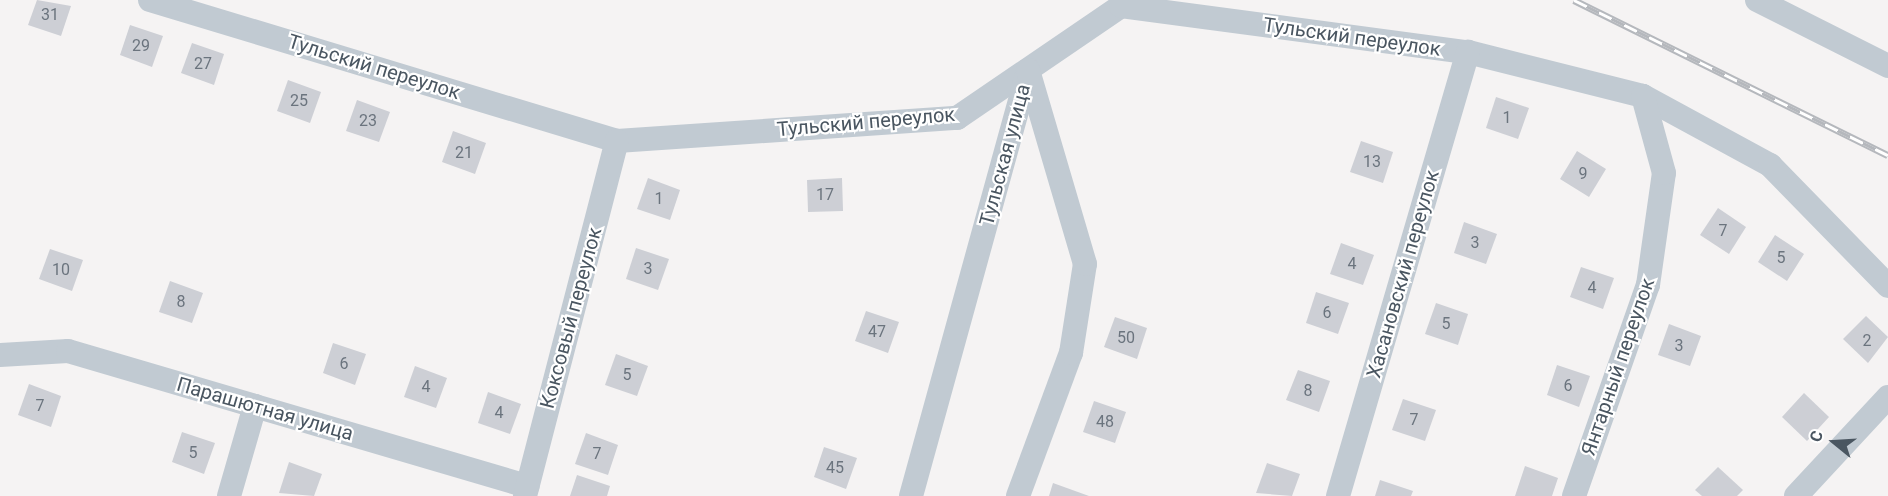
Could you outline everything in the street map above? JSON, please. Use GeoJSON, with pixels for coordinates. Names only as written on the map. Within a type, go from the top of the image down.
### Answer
{"type":"FeatureCollection","features":[{"type":"Feature","properties":{"kind":"street","name":"Тульский переулок"},"geometry":{"type":"LineString","coordinates":[[150,0],[617,141],[957,118],[1121,6],[1468,52],[1643,96],[1770,165],[1888,286]]}},
{"type":"Feature","properties":{"kind":"street"},"geometry":{"type":"LineString","coordinates":[[1757,0],[1888,66]]}},
{"type":"Feature","properties":{"kind":"street","name":"Хасановский переулок"},"geometry":{"type":"LineString","coordinates":[[1338,496],[1468,52]]}},
{"type":"Feature","properties":{"kind":"street","name":"Тульская улица"},"geometry":{"type":"LineString","coordinates":[[910,496],[1028,70]]}},
{"type":"Feature","properties":{"kind":"street","name":"Тульская улица"},"geometry":{"type":"LineString","coordinates":[[1018,496],[1071,353],[1085,264],[1028,70]]}},
{"type":"Feature","properties":{"kind":"street","name":"Янтарный переулок"},"geometry":{"type":"LineString","coordinates":[[1574,496],[1648,285],[1664,173],[1643,96]]}},
{"type":"Feature","properties":{"kind":"street","name":"Коксовый переулок"},"geometry":{"type":"LineString","coordinates":[[526,491],[617,141]]}},
{"type":"Feature","properties":{"kind":"street","name":"Парашютная улица"},"geometry":{"type":"LineString","coordinates":[[0,355],[68,351],[255,406],[526,491]]}},
{"type":"Feature","properties":{"kind":"street"},"geometry":{"type":"LineString","coordinates":[[1796,496],[1888,397]]}},
{"type":"Feature","properties":{"kind":"street"},"geometry":{"type":"LineString","coordinates":[[229,496],[255,406]]}},
{"type":"Feature","properties":{"kind":"building"},"geometry":{"type":"Polygon","coordinates":[[[37,0],[71,6],[61,36],[28,25],[37,0]]]}},
{"type":"Feature","properties":{"kind":"building"},"geometry":{"type":"Polygon","coordinates":[[[130,25],[163,36],[152,67],[120,55],[130,25]]]}},
{"type":"Feature","properties":{"kind":"building"},"geometry":{"type":"Polygon","coordinates":[[[192,43],[224,54],[214,85],[181,73],[192,43]]]}},
{"type":"Feature","properties":{"kind":"building"},"geometry":{"type":"Polygon","coordinates":[[[288,80],[321,92],[310,123],[277,111],[288,80]]]}},
{"type":"Feature","properties":{"kind":"building"},"geometry":{"type":"Polygon","coordinates":[[[1496,97],[1529,108],[1518,139],[1486,128],[1496,97]]]}},
{"type":"Feature","properties":{"kind":"building"},"geometry":{"type":"Polygon","coordinates":[[[357,100],[390,112],[379,142],[346,131],[357,100]]]}},
{"type":"Feature","properties":{"kind":"building"},"geometry":{"type":"Polygon","coordinates":[[[453,131],[486,143],[475,174],[442,162],[453,131]]]}},
{"type":"Feature","properties":{"kind":"building"},"geometry":{"type":"Polygon","coordinates":[[[1361,141],[1393,152],[1383,183],[1350,172],[1361,141]]]}},
{"type":"Feature","properties":{"kind":"building"},"geometry":{"type":"Polygon","coordinates":[[[1577,151],[1606,169],[1589,197],[1560,179],[1577,151]]]}},
{"type":"Feature","properties":{"kind":"building"},"geometry":{"type":"Polygon","coordinates":[[[648,178],[680,190],[670,220],[637,209],[648,178]]]}},
{"type":"Feature","properties":{"kind":"building"},"geometry":{"type":"Polygon","coordinates":[[[842,178],[843,211],[808,212],[807,180],[842,178]]]}},
{"type":"Feature","properties":{"kind":"building"},"geometry":{"type":"Polygon","coordinates":[[[1718,208],[1746,227],[1729,254],[1700,235],[1718,208]]]}},
{"type":"Feature","properties":{"kind":"building"},"geometry":{"type":"Polygon","coordinates":[[[1464,222],[1497,234],[1486,264],[1454,253],[1464,222]]]}},
{"type":"Feature","properties":{"kind":"building"},"geometry":{"type":"Polygon","coordinates":[[[1775,235],[1804,254],[1787,281],[1758,262],[1775,235]]]}},
{"type":"Feature","properties":{"kind":"building"},"geometry":{"type":"Polygon","coordinates":[[[1341,243],[1374,255],[1363,285],[1330,274],[1341,243]]]}},
{"type":"Feature","properties":{"kind":"building"},"geometry":{"type":"Polygon","coordinates":[[[636,248],[669,259],[658,290],[626,279],[636,248]]]}},
{"type":"Feature","properties":{"kind":"building"},"geometry":{"type":"Polygon","coordinates":[[[50,249],[83,260],[72,291],[39,279],[50,249]]]}},
{"type":"Feature","properties":{"kind":"building"},"geometry":{"type":"Polygon","coordinates":[[[1581,267],[1614,278],[1603,309],[1570,297],[1581,267]]]}},
{"type":"Feature","properties":{"kind":"building"},"geometry":{"type":"Polygon","coordinates":[[[170,281],[203,293],[192,323],[159,312],[170,281]]]}},
{"type":"Feature","properties":{"kind":"building"},"geometry":{"type":"Polygon","coordinates":[[[1316,292],[1349,303],[1338,334],[1306,323],[1316,292]]]}},
{"type":"Feature","properties":{"kind":"building"},"geometry":{"type":"Polygon","coordinates":[[[1436,303],[1468,314],[1458,345],[1425,334],[1436,303]]]}},
{"type":"Feature","properties":{"kind":"building"},"geometry":{"type":"Polygon","coordinates":[[[866,311],[899,322],[888,353],[855,341],[866,311]]]}},
{"type":"Feature","properties":{"kind":"building"},"geometry":{"type":"Polygon","coordinates":[[[1866,316],[1888,337],[1868,363],[1843,339],[1866,316]]]}},
{"type":"Feature","properties":{"kind":"building"},"geometry":{"type":"Polygon","coordinates":[[[1115,317],[1147,328],[1137,359],[1104,347],[1115,317]]]}},
{"type":"Feature","properties":{"kind":"building"},"geometry":{"type":"Polygon","coordinates":[[[1669,324],[1701,336],[1690,366],[1658,355],[1669,324]]]}},
{"type":"Feature","properties":{"kind":"building"},"geometry":{"type":"Polygon","coordinates":[[[333,343],[366,354],[355,385],[323,373],[333,343]]]}},
{"type":"Feature","properties":{"kind":"building"},"geometry":{"type":"Polygon","coordinates":[[[616,354],[648,366],[637,396],[605,385],[616,354]]]}},
{"type":"Feature","properties":{"kind":"building"},"geometry":{"type":"Polygon","coordinates":[[[1557,365],[1590,376],[1579,407],[1547,395],[1557,365]]]}},
{"type":"Feature","properties":{"kind":"building"},"geometry":{"type":"Polygon","coordinates":[[[415,366],[447,378],[436,408],[404,397],[415,366]]]}},
{"type":"Feature","properties":{"kind":"building"},"geometry":{"type":"Polygon","coordinates":[[[1298,370],[1330,381],[1319,412],[1286,400],[1298,370]]]}},
{"type":"Feature","properties":{"kind":"building"},"geometry":{"type":"Polygon","coordinates":[[[29,384],[61,396],[51,427],[18,415],[29,384]]]}},
{"type":"Feature","properties":{"kind":"building"},"geometry":{"type":"Polygon","coordinates":[[[488,392],[521,404],[510,434],[478,423],[488,392]]]}},
{"type":"Feature","properties":{"kind":"building"},"geometry":{"type":"Polygon","coordinates":[[[1804,393],[1829,417],[1807,441],[1782,417],[1804,393]]]}},
{"type":"Feature","properties":{"kind":"building"},"geometry":{"type":"Polygon","coordinates":[[[1403,399],[1436,410],[1425,441],[1392,430],[1403,399]]]}},
{"type":"Feature","properties":{"kind":"building"},"geometry":{"type":"Polygon","coordinates":[[[1094,401],[1126,412],[1115,443],[1083,432],[1094,401]]]}},
{"type":"Feature","properties":{"kind":"building"},"geometry":{"type":"Polygon","coordinates":[[[182,432],[215,443],[204,474],[172,462],[182,432]]]}},
{"type":"Feature","properties":{"kind":"building"},"geometry":{"type":"Polygon","coordinates":[[[586,433],[618,445],[608,475],[575,464],[586,433]]]}},
{"type":"Feature","properties":{"kind":"building"},"geometry":{"type":"Polygon","coordinates":[[[824,447],[857,458],[846,489],[814,477],[824,447]]]}},
{"type":"Feature","properties":{"kind":"building"},"geometry":{"type":"Polygon","coordinates":[[[289,462],[322,474],[314,496],[279,493],[289,462]]]}},
{"type":"Feature","properties":{"kind":"building"},"geometry":{"type":"Polygon","coordinates":[[[1267,463],[1300,474],[1292,496],[1256,493],[1267,463]]]}},
{"type":"Feature","properties":{"kind":"building"},"geometry":{"type":"Polygon","coordinates":[[[1525,466],[1558,478],[1552,496],[1515,496],[1525,466]]]}},
{"type":"Feature","properties":{"kind":"building"},"geometry":{"type":"Polygon","coordinates":[[[1718,467],[1743,490],[1737,496],[1702,496],[1695,490],[1718,467]]]}},
{"type":"Feature","properties":{"kind":"building"},"geometry":{"type":"Polygon","coordinates":[[[577,475],[610,486],[607,496],[570,496],[577,475]]]}},
{"type":"Feature","properties":{"kind":"building"},"geometry":{"type":"Polygon","coordinates":[[[1380,480],[1413,491],[1411,496],[1375,496],[1380,480]]]}},
{"type":"Feature","properties":{"kind":"building"},"geometry":{"type":"Polygon","coordinates":[[[1053,483],[1089,496],[1049,496],[1053,483]]]}},
{"type":"Feature","properties":{"kind":"railway"},"geometry":{"type":"LineString","coordinates":[[1574,0],[1888,155]]}}]}
